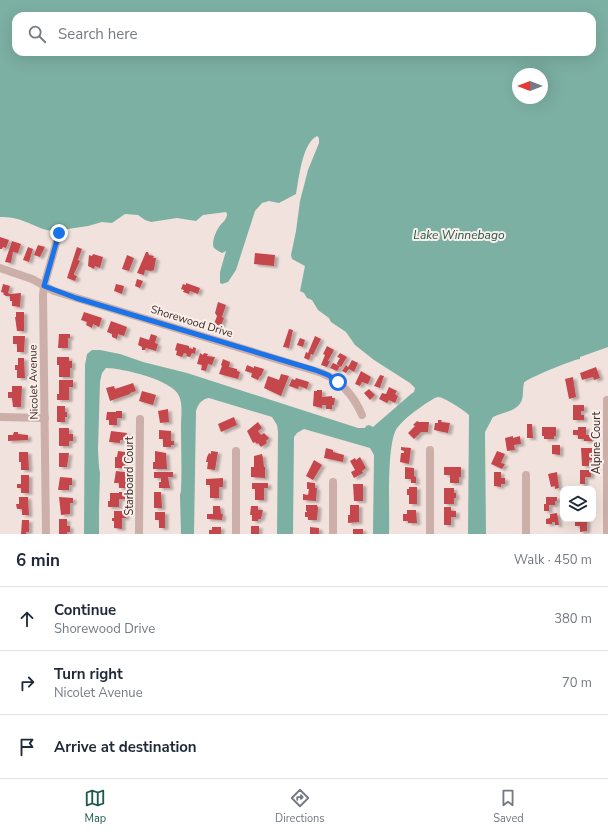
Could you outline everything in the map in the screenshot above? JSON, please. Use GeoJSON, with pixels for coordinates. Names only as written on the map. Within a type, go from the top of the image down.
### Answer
{"type":"FeatureCollection","features":[{"type":"Feature","properties":{"kind":"street","name":"Nicolet Avenue"},"geometry":{"type":"LineString","coordinates":[[46,534],[44,286],[59,233]]}},
{"type":"Feature","properties":{"kind":"street","name":"Shorewood Drive"},"geometry":{"type":"LineString","coordinates":[[0,268],[32,279],[44,286],[76,298],[322,373],[338,382],[352,397],[362,415]]}},
{"type":"Feature","properties":{"kind":"street","name":"Alpine Court"},"geometry":{"type":"LineString","coordinates":[[606,400],[607,534]]}},
{"type":"Feature","properties":{"kind":"street"},"geometry":{"type":"LineString","coordinates":[[0,417],[45,418]]}},
{"type":"Feature","properties":{"kind":"street","name":"Starboard Court"},"geometry":{"type":"LineString","coordinates":[[139,534],[140,419]]}},
{"type":"Feature","properties":{"kind":"street"},"geometry":{"type":"LineString","coordinates":[[430,450],[430,534]]}},
{"type":"Feature","properties":{"kind":"street"},"geometry":{"type":"LineString","coordinates":[[236,451],[236,534]]}},
{"type":"Feature","properties":{"kind":"street"},"geometry":{"type":"LineString","coordinates":[[526,475],[526,534]]}},
{"type":"Feature","properties":{"kind":"street"},"geometry":{"type":"LineString","coordinates":[[333,482],[333,534]]}},
{"type":"Feature","properties":{"kind":"water","name":"Lake Winnebago"},"geometry":{"type":"Polygon","coordinates":[[[0,0],[608,0],[608,347],[580,357],[580,359],[569,362],[526,381],[524,383],[522,401],[520,404],[512,410],[493,417],[485,432],[486,534],[468,534],[469,415],[438,397],[425,404],[406,418],[397,428],[394,436],[391,448],[389,478],[389,534],[373,534],[374,455],[370,448],[304,429],[297,433],[294,437],[293,534],[277,534],[277,425],[272,417],[209,398],[204,399],[199,404],[196,411],[194,534],[181,534],[180,495],[182,411],[179,396],[175,390],[157,380],[123,370],[106,368],[102,373],[100,382],[98,450],[100,473],[99,534],[84,534],[85,365],[87,354],[92,350],[120,354],[143,362],[187,373],[358,428],[365,428],[369,425],[373,427],[414,392],[415,388],[410,383],[374,360],[355,345],[346,332],[331,322],[329,318],[318,310],[312,300],[307,298],[304,293],[300,291],[305,266],[292,259],[291,255],[300,201],[308,170],[319,143],[319,138],[317,136],[312,140],[305,153],[296,194],[279,203],[269,201],[262,203],[255,211],[236,270],[228,282],[222,284],[220,283],[220,272],[226,251],[222,253],[217,250],[214,248],[213,243],[214,237],[220,225],[226,218],[226,212],[203,215],[196,221],[177,218],[151,222],[138,215],[125,214],[112,223],[102,222],[88,226],[54,231],[43,229],[16,219],[0,217],[0,0]]]}},
{"type":"Feature","properties":{"kind":"building"},"geometry":{"type":"Polygon","coordinates":[[[0,237],[9,240],[6,248],[3,247],[0,249],[0,237]]]}},
{"type":"Feature","properties":{"kind":"building"},"geometry":{"type":"Polygon","coordinates":[[[12,241],[21,244],[18,253],[13,252],[11,263],[5,262],[12,241]]]}},
{"type":"Feature","properties":{"kind":"building"},"geometry":{"type":"Polygon","coordinates":[[[38,245],[45,247],[40,257],[34,255],[38,245]]]}},
{"type":"Feature","properties":{"kind":"building"},"geometry":{"type":"Polygon","coordinates":[[[28,247],[33,249],[29,262],[23,260],[28,247]]]}},
{"type":"Feature","properties":{"kind":"building"},"geometry":{"type":"Polygon","coordinates":[[[77,247],[82,249],[78,260],[80,261],[74,274],[77,276],[75,281],[67,278],[77,247]]]}},
{"type":"Feature","properties":{"kind":"building"},"geometry":{"type":"Polygon","coordinates":[[[146,252],[148,252],[149,255],[154,256],[153,258],[156,258],[154,270],[145,270],[144,275],[137,273],[146,252]]]}},
{"type":"Feature","properties":{"kind":"building"},"geometry":{"type":"Polygon","coordinates":[[[255,253],[275,255],[274,266],[254,264],[255,253]]]}},
{"type":"Feature","properties":{"kind":"building"},"geometry":{"type":"Polygon","coordinates":[[[93,254],[103,257],[100,268],[95,266],[94,269],[88,266],[89,255],[92,256],[93,254]]]}},
{"type":"Feature","properties":{"kind":"building"},"geometry":{"type":"Polygon","coordinates":[[[127,255],[134,258],[129,271],[122,269],[127,255]]]}},
{"type":"Feature","properties":{"kind":"building"},"geometry":{"type":"Polygon","coordinates":[[[137,279],[143,281],[140,288],[135,286],[137,279]]]}},
{"type":"Feature","properties":{"kind":"building"},"geometry":{"type":"Polygon","coordinates":[[[186,283],[200,288],[198,294],[190,291],[189,294],[183,292],[184,290],[181,289],[183,284],[186,285],[186,283]]]}},
{"type":"Feature","properties":{"kind":"building"},"geometry":{"type":"Polygon","coordinates":[[[3,284],[10,286],[8,293],[10,294],[21,293],[20,307],[12,306],[10,296],[6,296],[1,292],[3,284]]]}},
{"type":"Feature","properties":{"kind":"building"},"geometry":{"type":"Polygon","coordinates":[[[116,284],[124,286],[122,294],[114,291],[116,284]]]}},
{"type":"Feature","properties":{"kind":"building"},"geometry":{"type":"Polygon","coordinates":[[[218,302],[226,305],[221,326],[214,324],[217,316],[215,313],[218,302]]]}},
{"type":"Feature","properties":{"kind":"building"},"geometry":{"type":"Polygon","coordinates":[[[16,312],[24,312],[24,331],[17,331],[15,317],[16,312]]]}},
{"type":"Feature","properties":{"kind":"building"},"geometry":{"type":"Polygon","coordinates":[[[84,312],[102,318],[99,327],[93,324],[92,328],[86,325],[87,322],[81,320],[84,312]]]}},
{"type":"Feature","properties":{"kind":"building"},"geometry":{"type":"Polygon","coordinates":[[[111,321],[127,327],[124,336],[118,334],[117,339],[112,337],[112,334],[107,332],[111,321]]]}},
{"type":"Feature","properties":{"kind":"building"},"geometry":{"type":"Polygon","coordinates":[[[289,329],[293,330],[289,348],[283,347],[289,329]]]}},
{"type":"Feature","properties":{"kind":"building"},"geometry":{"type":"Polygon","coordinates":[[[59,334],[70,334],[70,338],[68,338],[68,348],[58,348],[59,334]]]}},
{"type":"Feature","properties":{"kind":"building"},"geometry":{"type":"Polygon","coordinates":[[[151,334],[157,336],[155,343],[158,344],[156,351],[146,348],[145,350],[142,350],[142,347],[138,345],[140,337],[149,340],[151,334]]]}},
{"type":"Feature","properties":{"kind":"building"},"geometry":{"type":"Polygon","coordinates":[[[13,336],[25,336],[24,352],[17,352],[17,344],[13,344],[13,336]]]}},
{"type":"Feature","properties":{"kind":"building"},"geometry":{"type":"Polygon","coordinates":[[[315,336],[321,339],[313,355],[311,354],[309,360],[304,358],[306,352],[308,353],[315,336]]]}},
{"type":"Feature","properties":{"kind":"building"},"geometry":{"type":"Polygon","coordinates":[[[300,338],[305,340],[303,347],[297,345],[300,338]]]}},
{"type":"Feature","properties":{"kind":"building"},"geometry":{"type":"Polygon","coordinates":[[[177,343],[189,346],[189,348],[196,348],[195,354],[192,353],[190,357],[186,356],[187,354],[184,353],[182,357],[176,355],[177,351],[175,350],[177,343]]]}},
{"type":"Feature","properties":{"kind":"building"},"geometry":{"type":"Polygon","coordinates":[[[327,346],[334,350],[328,361],[330,361],[327,367],[321,365],[325,355],[323,354],[327,346]]]}},
{"type":"Feature","properties":{"kind":"building"},"geometry":{"type":"Polygon","coordinates":[[[200,353],[215,357],[212,365],[208,364],[206,371],[201,370],[202,365],[197,364],[200,353]]]}},
{"type":"Feature","properties":{"kind":"building"},"geometry":{"type":"Polygon","coordinates":[[[340,353],[347,357],[341,367],[337,364],[340,358],[337,357],[340,353]]]}},
{"type":"Feature","properties":{"kind":"building"},"geometry":{"type":"Polygon","coordinates":[[[57,357],[69,357],[69,361],[72,361],[70,377],[59,377],[57,357]]]}},
{"type":"Feature","properties":{"kind":"building"},"geometry":{"type":"Polygon","coordinates":[[[18,358],[24,358],[25,378],[17,378],[17,370],[15,370],[15,365],[18,365],[18,358]]]}},
{"type":"Feature","properties":{"kind":"building"},"geometry":{"type":"Polygon","coordinates":[[[223,359],[230,362],[229,367],[237,369],[237,371],[240,372],[238,379],[219,374],[223,359]]]}},
{"type":"Feature","properties":{"kind":"building"},"geometry":{"type":"Polygon","coordinates":[[[352,360],[358,363],[354,372],[349,369],[346,373],[342,371],[346,365],[348,367],[352,360]]]}},
{"type":"Feature","properties":{"kind":"building"},"geometry":{"type":"Polygon","coordinates":[[[333,363],[340,366],[337,371],[330,368],[333,363]]]}},
{"type":"Feature","properties":{"kind":"building"},"geometry":{"type":"Polygon","coordinates":[[[247,365],[254,368],[254,366],[264,369],[258,380],[251,377],[252,373],[245,371],[247,365]]]}},
{"type":"Feature","properties":{"kind":"building"},"geometry":{"type":"Polygon","coordinates":[[[596,367],[600,378],[594,380],[593,377],[582,380],[580,373],[596,367]]]}},
{"type":"Feature","properties":{"kind":"building"},"geometry":{"type":"Polygon","coordinates":[[[361,371],[371,377],[368,384],[362,382],[360,386],[355,384],[361,371]]]}},
{"type":"Feature","properties":{"kind":"building"},"geometry":{"type":"Polygon","coordinates":[[[281,374],[289,376],[281,396],[264,388],[268,376],[279,380],[281,374]]]}},
{"type":"Feature","properties":{"kind":"building"},"geometry":{"type":"Polygon","coordinates":[[[380,375],[384,376],[380,388],[374,386],[380,375]]]}},
{"type":"Feature","properties":{"kind":"building"},"geometry":{"type":"Polygon","coordinates":[[[573,377],[576,397],[569,399],[565,379],[573,377]]]}},
{"type":"Feature","properties":{"kind":"building"},"geometry":{"type":"Polygon","coordinates":[[[296,378],[309,382],[307,389],[299,386],[298,389],[289,386],[292,379],[295,380],[296,378]]]}},
{"type":"Feature","properties":{"kind":"building"},"geometry":{"type":"Polygon","coordinates":[[[59,380],[73,380],[73,387],[69,387],[69,400],[57,400],[57,394],[59,394],[59,380]]]}},
{"type":"Feature","properties":{"kind":"building"},"geometry":{"type":"Polygon","coordinates":[[[133,383],[136,391],[110,401],[106,388],[114,386],[115,389],[133,383]]]}},
{"type":"Feature","properties":{"kind":"building"},"geometry":{"type":"Polygon","coordinates":[[[12,386],[22,386],[21,407],[13,407],[12,398],[8,398],[8,392],[12,392],[12,386]]]}},
{"type":"Feature","properties":{"kind":"building"},"geometry":{"type":"Polygon","coordinates":[[[389,387],[397,391],[395,394],[398,396],[395,403],[389,400],[387,403],[379,399],[382,393],[386,394],[389,387]]]}},
{"type":"Feature","properties":{"kind":"building"},"geometry":{"type":"Polygon","coordinates":[[[369,389],[375,395],[370,400],[364,393],[369,389]]]}},
{"type":"Feature","properties":{"kind":"building"},"geometry":{"type":"Polygon","coordinates":[[[322,390],[322,397],[332,396],[332,398],[335,398],[332,409],[326,409],[326,405],[322,405],[322,408],[313,406],[314,391],[322,390]]]}},
{"type":"Feature","properties":{"kind":"building"},"geometry":{"type":"Polygon","coordinates":[[[142,391],[156,395],[153,405],[139,401],[142,391]]]}},
{"type":"Feature","properties":{"kind":"building"},"geometry":{"type":"Polygon","coordinates":[[[573,405],[584,405],[584,411],[581,411],[581,415],[584,415],[584,420],[573,420],[573,405]]]}},
{"type":"Feature","properties":{"kind":"building"},"geometry":{"type":"Polygon","coordinates":[[[57,406],[65,406],[67,417],[65,417],[65,422],[57,422],[57,406]]]}},
{"type":"Feature","properties":{"kind":"building"},"geometry":{"type":"Polygon","coordinates":[[[168,409],[169,422],[160,423],[158,411],[168,409]]]}},
{"type":"Feature","properties":{"kind":"building"},"geometry":{"type":"Polygon","coordinates":[[[122,411],[122,418],[117,418],[117,425],[109,425],[109,420],[106,420],[107,412],[122,411]]]}},
{"type":"Feature","properties":{"kind":"building"},"geometry":{"type":"Polygon","coordinates":[[[234,417],[237,425],[221,432],[218,424],[234,417]]]}},
{"type":"Feature","properties":{"kind":"building"},"geometry":{"type":"Polygon","coordinates":[[[438,420],[442,420],[441,422],[450,423],[448,433],[434,430],[435,423],[438,423],[438,420]]]}},
{"type":"Feature","properties":{"kind":"building"},"geometry":{"type":"Polygon","coordinates":[[[417,421],[429,422],[428,432],[421,432],[414,439],[408,433],[415,426],[413,425],[417,421]]]}},
{"type":"Feature","properties":{"kind":"building"},"geometry":{"type":"Polygon","coordinates":[[[258,422],[262,428],[258,431],[261,435],[264,433],[269,438],[266,441],[267,443],[261,447],[258,443],[253,443],[247,431],[258,422]]]}},
{"type":"Feature","properties":{"kind":"building"},"geometry":{"type":"Polygon","coordinates":[[[527,424],[532,424],[533,438],[527,438],[527,424]]]}},
{"type":"Feature","properties":{"kind":"building"},"geometry":{"type":"Polygon","coordinates":[[[542,427],[556,427],[556,436],[554,436],[554,439],[544,439],[544,436],[542,436],[542,427]]]}},
{"type":"Feature","properties":{"kind":"building"},"geometry":{"type":"Polygon","coordinates":[[[578,427],[586,427],[586,435],[592,435],[592,441],[584,441],[584,439],[578,439],[578,435],[573,435],[573,430],[578,430],[578,427]]]}},
{"type":"Feature","properties":{"kind":"building"},"geometry":{"type":"Polygon","coordinates":[[[59,428],[69,428],[69,434],[73,434],[73,441],[69,441],[69,446],[59,446],[59,428]]]}},
{"type":"Feature","properties":{"kind":"building"},"geometry":{"type":"Polygon","coordinates":[[[159,430],[171,431],[171,441],[174,441],[174,445],[171,445],[171,447],[163,447],[163,439],[159,439],[159,430]]]}},
{"type":"Feature","properties":{"kind":"building"},"geometry":{"type":"Polygon","coordinates":[[[111,431],[127,433],[126,441],[120,440],[120,443],[109,442],[111,431]]]}},
{"type":"Feature","properties":{"kind":"building"},"geometry":{"type":"Polygon","coordinates":[[[14,432],[28,435],[28,440],[8,441],[8,435],[13,435],[14,432]]]}},
{"type":"Feature","properties":{"kind":"building"},"geometry":{"type":"Polygon","coordinates":[[[513,436],[513,438],[520,436],[521,444],[514,445],[515,450],[507,451],[505,438],[513,436]]]}},
{"type":"Feature","properties":{"kind":"building"},"geometry":{"type":"Polygon","coordinates":[[[552,445],[560,445],[560,455],[552,454],[552,445]]]}},
{"type":"Feature","properties":{"kind":"building"},"geometry":{"type":"Polygon","coordinates":[[[401,447],[411,448],[409,464],[400,462],[401,453],[404,453],[404,451],[401,450],[401,447]]]}},
{"type":"Feature","properties":{"kind":"building"},"geometry":{"type":"Polygon","coordinates":[[[326,448],[344,455],[343,462],[324,458],[326,448]]]}},
{"type":"Feature","properties":{"kind":"building"},"geometry":{"type":"Polygon","coordinates":[[[581,448],[592,448],[592,460],[589,460],[589,466],[582,466],[581,448]]]}},
{"type":"Feature","properties":{"kind":"building"},"geometry":{"type":"Polygon","coordinates":[[[118,451],[125,452],[125,468],[115,468],[115,457],[117,457],[118,451]]]}},
{"type":"Feature","properties":{"kind":"building"},"geometry":{"type":"Polygon","coordinates":[[[155,451],[166,453],[167,469],[153,469],[153,462],[155,462],[155,451]]]}},
{"type":"Feature","properties":{"kind":"building"},"geometry":{"type":"Polygon","coordinates":[[[211,451],[218,452],[215,470],[207,469],[207,457],[209,453],[211,454],[211,451]]]}},
{"type":"Feature","properties":{"kind":"building"},"geometry":{"type":"Polygon","coordinates":[[[497,451],[505,454],[501,463],[505,464],[502,469],[491,464],[497,451]]]}},
{"type":"Feature","properties":{"kind":"building"},"geometry":{"type":"Polygon","coordinates":[[[19,452],[28,452],[29,470],[21,470],[19,452]]]}},
{"type":"Feature","properties":{"kind":"building"},"geometry":{"type":"Polygon","coordinates":[[[59,453],[69,453],[67,467],[59,467],[59,453]]]}},
{"type":"Feature","properties":{"kind":"building"},"geometry":{"type":"Polygon","coordinates":[[[262,454],[265,467],[265,478],[251,477],[251,467],[254,467],[254,456],[262,454]]]}},
{"type":"Feature","properties":{"kind":"building"},"geometry":{"type":"Polygon","coordinates":[[[360,457],[366,468],[362,471],[363,473],[354,478],[351,472],[355,470],[350,461],[355,458],[356,460],[360,457]]]}},
{"type":"Feature","properties":{"kind":"building"},"geometry":{"type":"Polygon","coordinates":[[[314,460],[322,465],[313,480],[306,476],[314,460]]]}},
{"type":"Feature","properties":{"kind":"building"},"geometry":{"type":"Polygon","coordinates":[[[405,467],[414,468],[416,483],[411,483],[411,479],[405,479],[405,467]]]}},
{"type":"Feature","properties":{"kind":"building"},"geometry":{"type":"Polygon","coordinates":[[[444,467],[461,467],[461,477],[459,477],[459,483],[450,483],[450,475],[444,475],[444,467]]]}},
{"type":"Feature","properties":{"kind":"building"},"geometry":{"type":"Polygon","coordinates":[[[580,470],[591,470],[591,477],[585,477],[585,484],[580,484],[580,470]]]}},
{"type":"Feature","properties":{"kind":"building"},"geometry":{"type":"Polygon","coordinates":[[[116,471],[125,472],[125,477],[127,477],[127,488],[119,488],[119,483],[114,483],[116,471]]]}},
{"type":"Feature","properties":{"kind":"building"},"geometry":{"type":"Polygon","coordinates":[[[154,472],[173,472],[173,477],[168,477],[170,488],[159,488],[161,478],[154,478],[154,472]]]}},
{"type":"Feature","properties":{"kind":"building"},"geometry":{"type":"Polygon","coordinates":[[[494,472],[501,472],[501,478],[505,478],[505,484],[501,484],[501,487],[494,486],[494,472]]]}},
{"type":"Feature","properties":{"kind":"building"},"geometry":{"type":"Polygon","coordinates":[[[557,472],[559,488],[555,489],[555,486],[551,487],[548,474],[557,472]]]}},
{"type":"Feature","properties":{"kind":"building"},"geometry":{"type":"Polygon","coordinates":[[[21,475],[29,475],[29,493],[21,493],[21,488],[17,488],[17,484],[21,484],[21,475]]]}},
{"type":"Feature","properties":{"kind":"building"},"geometry":{"type":"Polygon","coordinates":[[[60,477],[72,478],[72,485],[69,485],[69,490],[58,490],[60,477]]]}},
{"type":"Feature","properties":{"kind":"building"},"geometry":{"type":"Polygon","coordinates":[[[223,478],[223,487],[219,487],[219,498],[210,498],[210,485],[206,485],[206,479],[223,478]]]}},
{"type":"Feature","properties":{"kind":"building"},"geometry":{"type":"Polygon","coordinates":[[[307,482],[315,483],[315,488],[317,488],[316,501],[303,500],[303,494],[308,495],[309,489],[307,489],[307,482]]]}},
{"type":"Feature","properties":{"kind":"building"},"geometry":{"type":"Polygon","coordinates":[[[252,483],[268,483],[268,488],[264,488],[264,500],[255,500],[255,489],[252,489],[252,483]]]}},
{"type":"Feature","properties":{"kind":"building"},"geometry":{"type":"Polygon","coordinates":[[[353,484],[363,484],[363,501],[354,501],[353,484]]]}},
{"type":"Feature","properties":{"kind":"building"},"geometry":{"type":"Polygon","coordinates":[[[409,487],[417,487],[417,504],[409,504],[407,489],[409,489],[409,487]]]}},
{"type":"Feature","properties":{"kind":"building"},"geometry":{"type":"Polygon","coordinates":[[[444,488],[454,488],[456,498],[454,498],[454,504],[444,504],[444,488]]]}},
{"type":"Feature","properties":{"kind":"building"},"geometry":{"type":"Polygon","coordinates":[[[126,492],[126,499],[119,499],[119,507],[108,507],[110,493],[126,492]]]}},
{"type":"Feature","properties":{"kind":"building"},"geometry":{"type":"Polygon","coordinates":[[[154,492],[161,492],[162,508],[154,508],[154,492]]]}},
{"type":"Feature","properties":{"kind":"building"},"geometry":{"type":"Polygon","coordinates":[[[19,497],[28,497],[29,515],[22,515],[22,509],[17,509],[16,504],[19,504],[19,497]]]}},
{"type":"Feature","properties":{"kind":"building"},"geometry":{"type":"Polygon","coordinates":[[[59,497],[73,498],[73,503],[70,503],[70,514],[61,515],[59,497]]]}},
{"type":"Feature","properties":{"kind":"building"},"geometry":{"type":"Polygon","coordinates":[[[546,497],[557,497],[555,505],[549,505],[549,511],[544,511],[546,497]]]}},
{"type":"Feature","properties":{"kind":"building"},"geometry":{"type":"Polygon","coordinates":[[[306,505],[317,505],[317,520],[308,520],[308,517],[305,517],[305,512],[307,512],[306,505]]]}},
{"type":"Feature","properties":{"kind":"building"},"geometry":{"type":"Polygon","coordinates":[[[350,505],[359,505],[359,522],[348,523],[350,505]]]}},
{"type":"Feature","properties":{"kind":"building"},"geometry":{"type":"Polygon","coordinates":[[[213,506],[220,506],[221,514],[223,514],[222,520],[207,519],[207,514],[213,514],[213,506]]]}},
{"type":"Feature","properties":{"kind":"building"},"geometry":{"type":"Polygon","coordinates":[[[251,506],[258,506],[258,510],[263,510],[261,519],[258,519],[258,521],[252,521],[252,515],[250,515],[251,506]]]}},
{"type":"Feature","properties":{"kind":"building"},"geometry":{"type":"Polygon","coordinates":[[[444,507],[451,507],[451,511],[456,511],[456,517],[451,517],[451,525],[444,525],[444,507]]]}},
{"type":"Feature","properties":{"kind":"building"},"geometry":{"type":"Polygon","coordinates":[[[407,510],[416,510],[417,523],[408,523],[408,521],[403,521],[403,514],[407,514],[407,510]]]}},
{"type":"Feature","properties":{"kind":"building"},"geometry":{"type":"Polygon","coordinates":[[[114,511],[126,511],[126,518],[122,518],[122,529],[114,528],[114,521],[112,521],[112,518],[114,518],[114,511]]]}},
{"type":"Feature","properties":{"kind":"building"},"geometry":{"type":"Polygon","coordinates":[[[155,512],[165,512],[165,528],[159,528],[159,520],[155,520],[155,512]]]}},
{"type":"Feature","properties":{"kind":"building"},"geometry":{"type":"Polygon","coordinates":[[[557,513],[559,525],[555,525],[555,522],[552,522],[552,524],[546,524],[546,519],[550,518],[550,514],[557,513]]]}},
{"type":"Feature","properties":{"kind":"building"},"geometry":{"type":"Polygon","coordinates":[[[59,519],[67,519],[67,526],[70,526],[70,532],[67,532],[67,534],[59,534],[59,519]]]}},
{"type":"Feature","properties":{"kind":"building"},"geometry":{"type":"Polygon","coordinates":[[[22,520],[29,520],[29,532],[26,532],[26,534],[21,534],[22,520]]]}},
{"type":"Feature","properties":{"kind":"building"},"geometry":{"type":"Polygon","coordinates":[[[575,522],[587,522],[587,531],[580,532],[580,526],[575,526],[575,522]]]}},
{"type":"Feature","properties":{"kind":"building"},"geometry":{"type":"Polygon","coordinates":[[[251,526],[259,526],[259,534],[251,534],[251,526]]]}},
{"type":"Feature","properties":{"kind":"building"},"geometry":{"type":"Polygon","coordinates":[[[212,527],[221,527],[221,534],[209,534],[209,530],[212,530],[212,527]]]}},
{"type":"Feature","properties":{"kind":"building"},"geometry":{"type":"Polygon","coordinates":[[[310,527],[319,528],[319,534],[310,534],[310,527]]]}},
{"type":"Feature","properties":{"kind":"building"},"geometry":{"type":"Polygon","coordinates":[[[353,529],[363,529],[363,534],[353,534],[353,529]]]}},
{"type":"Feature","properties":{"kind":"route"},"geometry":{"type":"LineString","coordinates":[[59,233],[44,286],[76,298],[315,370],[328,375],[338,382]]}}]}
